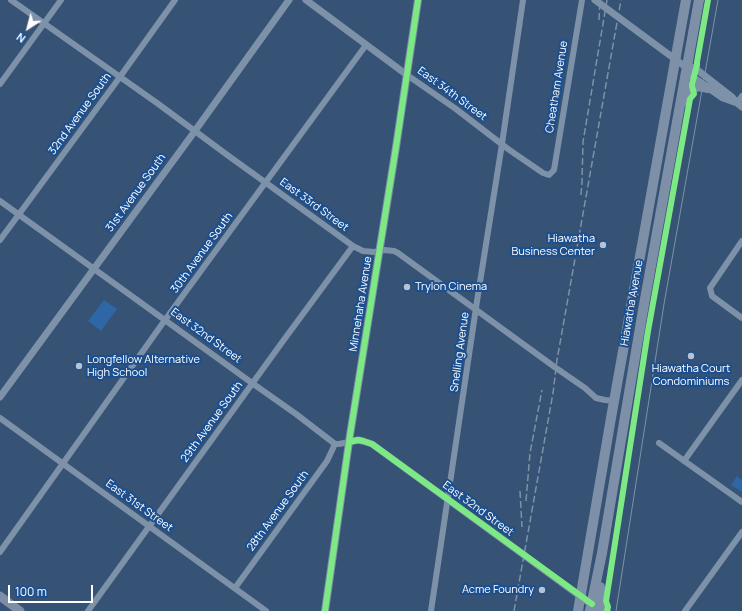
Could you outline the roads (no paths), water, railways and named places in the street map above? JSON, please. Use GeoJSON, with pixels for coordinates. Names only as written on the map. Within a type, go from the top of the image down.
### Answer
{"type":"FeatureCollection","features":[{"type":"Feature","properties":{"kind":"highway","name":"Hiawatha Avenue"},"geometry":{"type":"LineString","coordinates":[[578,611],[686,0]]}},
{"type":"Feature","properties":{"kind":"highway","name":"Hiawatha Avenue"},"geometry":{"type":"LineString","coordinates":[[598,610],[602,553],[643,310],[699,0]]}},
{"type":"Feature","properties":{"kind":"highway"},"geometry":{"type":"LineString","coordinates":[[679,109],[692,88],[699,86],[708,88]]}},
{"type":"Feature","properties":{"kind":"main road","name":"Minnehaha Avenue"},"geometry":{"type":"LineString","coordinates":[[325,611],[349,442],[418,0]]}},
{"type":"Feature","properties":{"kind":"main road"},"geometry":{"type":"LineString","coordinates":[[0,596],[20,611]]}},
{"type":"Feature","properties":{"kind":"street","name":"East 33rd Street"},"geometry":{"type":"LineString","coordinates":[[11,0],[353,246],[363,251],[374,252],[389,250],[398,253],[585,388],[596,398],[614,401]]}},
{"type":"Feature","properties":{"kind":"street"},"geometry":{"type":"LineString","coordinates":[[0,84],[61,0]]}},
{"type":"Feature","properties":{"kind":"street","name":"32nd Avenue South"},"geometry":{"type":"LineString","coordinates":[[0,240],[175,0]]}},
{"type":"Feature","properties":{"kind":"street","name":"31st Avenue South"},"geometry":{"type":"LineString","coordinates":[[0,397],[289,0]]}},
{"type":"Feature","properties":{"kind":"street","name":"East 34th Street"},"geometry":{"type":"LineString","coordinates":[[306,0],[406,75],[456,109],[543,173],[549,175]]}},
{"type":"Feature","properties":{"kind":"street","name":"Snelling Avenue"},"geometry":{"type":"LineString","coordinates":[[431,611],[523,0]]}},
{"type":"Feature","properties":{"kind":"street","name":"Cheatham Avenue"},"geometry":{"type":"LineString","coordinates":[[549,175],[554,170],[582,0]]}},
{"type":"Feature","properties":{"kind":"street"},"geometry":{"type":"LineString","coordinates":[[595,0],[687,68],[694,78],[722,98],[740,105]]}},
{"type":"Feature","properties":{"kind":"street","name":"30th Avenue South"},"geometry":{"type":"LineString","coordinates":[[0,552],[165,320],[366,45]]}},
{"type":"Feature","properties":{"kind":"street"},"geometry":{"type":"LineString","coordinates":[[687,68],[692,67],[696,69],[740,105]]}},
{"type":"Feature","properties":{"kind":"street"},"geometry":{"type":"LineString","coordinates":[[740,105],[742,96]]}},
{"type":"Feature","properties":{"kind":"street","name":"East 32nd Street"},"geometry":{"type":"LineString","coordinates":[[0,201],[296,414],[335,444],[362,440],[372,444],[581,596],[598,610]]}},
{"type":"Feature","properties":{"kind":"street"},"geometry":{"type":"LineString","coordinates":[[742,241],[710,288],[712,296],[742,318]]}},
{"type":"Feature","properties":{"kind":"street","name":"29th Avenue South"},"geometry":{"type":"LineString","coordinates":[[88,611],[252,383],[353,246]]}},
{"type":"Feature","properties":{"kind":"street"},"geometry":{"type":"LineString","coordinates":[[684,461],[742,380]]}},
{"type":"Feature","properties":{"kind":"street","name":"East 31st Street"},"geometry":{"type":"LineString","coordinates":[[0,418],[266,611]]}},
{"type":"Feature","properties":{"kind":"street"},"geometry":{"type":"LineString","coordinates":[[659,443],[742,502]]}},
{"type":"Feature","properties":{"kind":"street","name":"28th Avenue South"},"geometry":{"type":"LineString","coordinates":[[235,588],[327,461],[335,444]]}},
{"type":"Feature","properties":{"kind":"street"},"geometry":{"type":"LineString","coordinates":[[685,611],[742,532]]}},
{"type":"Feature","properties":{"kind":"tram line"},"geometry":{"type":"LineString","coordinates":[[616,611],[664,304],[718,0]]}},
{"type":"Feature","properties":{"kind":"railway"},"geometry":{"type":"LineString","coordinates":[[599,20],[600,0]]}},
{"type":"Feature","properties":{"kind":"railway"},"geometry":{"type":"LineString","coordinates":[[581,195],[583,142],[607,0]]}},
{"type":"Feature","properties":{"kind":"railway"},"geometry":{"type":"LineString","coordinates":[[514,611],[621,0]]}},
{"type":"Feature","properties":{"kind":"railway"},"geometry":{"type":"LineString","coordinates":[[526,501],[530,453],[542,390]]}},
{"type":"Feature","properties":{"kind":"railway"},"geometry":{"type":"LineString","coordinates":[[520,491],[522,527]]}},
{"type":"Feature","properties":{"kind":"place","name":"Hiawatha Business Center"},"geometry":{"type":"Point","coordinates":[603,245]}},
{"type":"Feature","properties":{"kind":"place","name":"Trylon Cinema"},"geometry":{"type":"Point","coordinates":[407,287]}},
{"type":"Feature","properties":{"kind":"place","name":"Hiawatha Court Condominiums"},"geometry":{"type":"Point","coordinates":[691,356]}},
{"type":"Feature","properties":{"kind":"place","name":"Longfellow Alternative High School"},"geometry":{"type":"Point","coordinates":[79,366]}},
{"type":"Feature","properties":{"kind":"place","name":"Acme Foundry"},"geometry":{"type":"Point","coordinates":[542,590]}}]}
